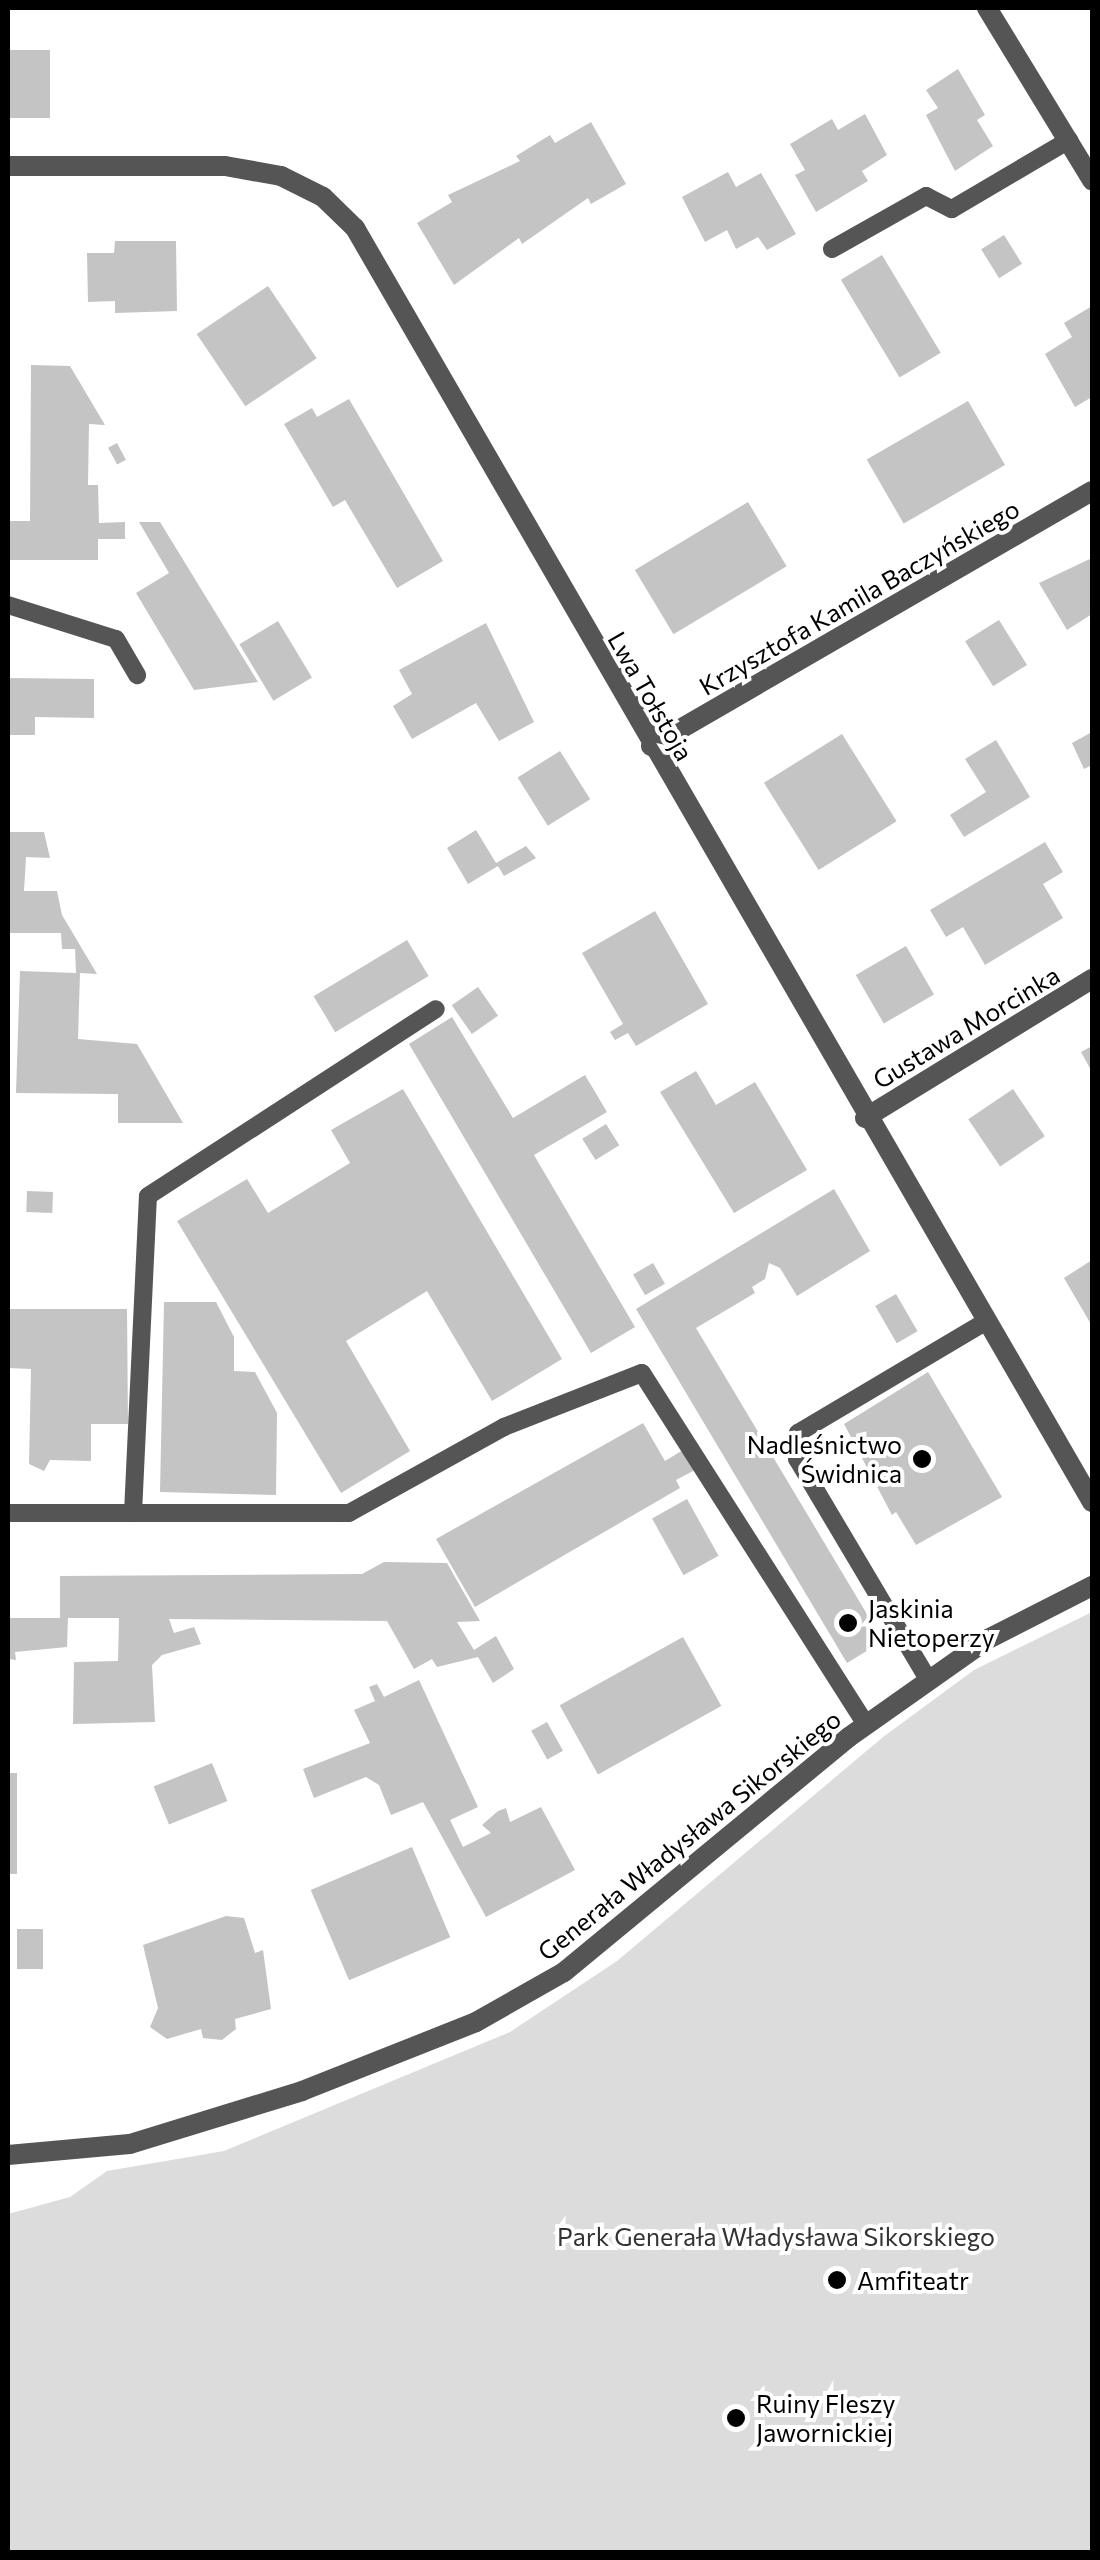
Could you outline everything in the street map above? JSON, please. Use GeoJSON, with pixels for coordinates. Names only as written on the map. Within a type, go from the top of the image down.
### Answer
{"type":"FeatureCollection","features":[{"type":"Feature","properties":{"kind":"street"},"geometry":{"type":"LineString","coordinates":[[987,8],[1092,180]]}},
{"type":"Feature","properties":{"kind":"street","name":"Lwa Tołstoja"},"geometry":{"type":"LineString","coordinates":[[8,166],[224,166],[282,176],[323,198],[354,228],[865,1118],[1092,1502]]}},
{"type":"Feature","properties":{"kind":"street","name":"Krzysztofa Kamila Baczyńskiego"},"geometry":{"type":"LineString","coordinates":[[651,746],[1092,491]]}},
{"type":"Feature","properties":{"kind":"street","name":"Gustawa Morcinka"},"geometry":{"type":"LineString","coordinates":[[865,1118],[1092,979]]}},
{"type":"Feature","properties":{"kind":"street","name":"Generała Władysława Sikorskiego"},"geometry":{"type":"LineString","coordinates":[[10,2158],[130,2144],[302,2091],[476,2022],[564,1972],[866,1725],[988,1639],[1092,1586]]}},
{"type":"Feature","properties":{"kind":"lane"},"geometry":{"type":"LineString","coordinates":[[832,249],[926,196],[952,209],[1069,140]]}},
{"type":"Feature","properties":{"kind":"lane"},"geometry":{"type":"LineString","coordinates":[[8,605],[116,639],[136,675]]}},
{"type":"Feature","properties":{"kind":"lane"},"geometry":{"type":"LineString","coordinates":[[133,1513],[148,1196],[436,1009]]}},
{"type":"Feature","properties":{"kind":"lane"},"geometry":{"type":"LineString","coordinates":[[929,1681],[797,1459],[798,1433],[984,1322]]}},
{"type":"Feature","properties":{"kind":"lane"},"geometry":{"type":"LineString","coordinates":[[8,1513],[349,1513],[504,1427],[642,1373],[866,1725]]}},
{"type":"Feature","properties":{"kind":"green space","name":"Park Generała Władysława Sikorskiego"},"geometry":{"type":"Polygon","coordinates":[[[1092,1612],[1092,2552],[8,2552],[8,2214],[70,2197],[107,2171],[224,2151],[510,2032],[617,1961],[883,1737],[974,1670],[1092,1612]]]}},
{"type":"Feature","properties":{"kind":"building"},"geometry":{"type":"Polygon","coordinates":[[[8,50],[50,50],[50,118],[8,118],[8,50]]]}},
{"type":"Feature","properties":{"kind":"building"},"geometry":{"type":"Polygon","coordinates":[[[958,69],[985,115],[977,120],[993,146],[955,171],[926,115],[938,108],[926,90],[958,69]]]}},
{"type":"Feature","properties":{"kind":"building"},"geometry":{"type":"Polygon","coordinates":[[[865,114],[887,155],[862,171],[868,181],[816,212],[795,175],[805,170],[790,144],[832,119],[838,130],[865,114]]]}},
{"type":"Feature","properties":{"kind":"building"},"geometry":{"type":"Polygon","coordinates":[[[591,122],[626,184],[591,204],[588,198],[522,244],[519,238],[454,285],[417,223],[452,202],[448,195],[520,161],[516,156],[550,135],[555,143],[591,122]]]}},
{"type":"Feature","properties":{"kind":"building"},"geometry":{"type":"Polygon","coordinates":[[[728,172],[736,187],[761,173],[796,234],[767,250],[758,237],[736,249],[727,230],[705,242],[682,197],[728,172]]]}},
{"type":"Feature","properties":{"kind":"building"},"geometry":{"type":"Polygon","coordinates":[[[1004,235],[1022,264],[999,278],[981,249],[1004,235]]]}},
{"type":"Feature","properties":{"kind":"building"},"geometry":{"type":"Polygon","coordinates":[[[115,241],[176,241],[177,311],[115,313],[115,301],[88,302],[87,253],[114,253],[115,241]]]}},
{"type":"Feature","properties":{"kind":"building"},"geometry":{"type":"Polygon","coordinates":[[[882,255],[941,353],[900,377],[841,280],[882,255]]]}},
{"type":"Feature","properties":{"kind":"building"},"geometry":{"type":"Polygon","coordinates":[[[268,286],[317,358],[245,406],[197,334],[268,286]]]}},
{"type":"Feature","properties":{"kind":"building"},"geometry":{"type":"Polygon","coordinates":[[[1092,306],[1092,397],[1075,407],[1045,354],[1072,337],[1064,323],[1092,306]]]}},
{"type":"Feature","properties":{"kind":"building"},"geometry":{"type":"Polygon","coordinates":[[[31,365],[70,366],[105,425],[89,424],[88,485],[98,485],[99,523],[125,522],[125,539],[98,539],[98,560],[8,560],[8,521],[30,521],[31,365]]]}},
{"type":"Feature","properties":{"kind":"building"},"geometry":{"type":"Polygon","coordinates":[[[349,399],[443,561],[397,588],[345,500],[333,507],[284,424],[312,408],[317,417],[349,399]]]}},
{"type":"Feature","properties":{"kind":"building"},"geometry":{"type":"Polygon","coordinates":[[[968,401],[1005,465],[904,524],[867,460],[968,401]]]}},
{"type":"Feature","properties":{"kind":"building"},"geometry":{"type":"Polygon","coordinates":[[[117,443],[126,460],[117,464],[108,448],[117,443]]]}},
{"type":"Feature","properties":{"kind":"building"},"geometry":{"type":"Polygon","coordinates":[[[748,502],[787,566],[673,634],[635,570],[748,502]]]}},
{"type":"Feature","properties":{"kind":"building"},"geometry":{"type":"Polygon","coordinates":[[[139,522],[160,522],[258,682],[194,690],[136,593],[169,573],[139,522]]]}},
{"type":"Feature","properties":{"kind":"building"},"geometry":{"type":"Polygon","coordinates":[[[1092,558],[1092,614],[1067,630],[1039,583],[1092,558]]]}},
{"type":"Feature","properties":{"kind":"building"},"geometry":{"type":"Polygon","coordinates":[[[999,620],[1027,665],[993,686],[965,641],[999,620]]]}},
{"type":"Feature","properties":{"kind":"building"},"geometry":{"type":"Polygon","coordinates":[[[278,621],[312,678],[273,701],[239,644],[278,621]]]}},
{"type":"Feature","properties":{"kind":"building"},"geometry":{"type":"Polygon","coordinates":[[[486,623],[534,722],[499,741],[476,703],[412,739],[393,706],[412,694],[399,670],[486,623]]]}},
{"type":"Feature","properties":{"kind":"building"},"geometry":{"type":"Polygon","coordinates":[[[8,678],[94,679],[94,718],[35,717],[35,735],[8,735],[8,678]]]}},
{"type":"Feature","properties":{"kind":"building"},"geometry":{"type":"Polygon","coordinates":[[[1092,732],[1092,765],[1084,769],[1072,743],[1092,732]]]}},
{"type":"Feature","properties":{"kind":"building"},"geometry":{"type":"Polygon","coordinates":[[[842,734],[897,821],[819,870],[764,783],[842,734]]]}},
{"type":"Feature","properties":{"kind":"building"},"geometry":{"type":"Polygon","coordinates":[[[996,740],[1030,797],[964,837],[950,815],[986,792],[965,759],[996,740]]]}},
{"type":"Feature","properties":{"kind":"building"},"geometry":{"type":"Polygon","coordinates":[[[560,751],[590,799],[548,826],[518,777],[560,751]]]}},
{"type":"Feature","properties":{"kind":"building"},"geometry":{"type":"Polygon","coordinates":[[[476,830],[496,863],[526,846],[536,858],[504,876],[498,866],[468,884],[447,848],[476,830]]]}},
{"type":"Feature","properties":{"kind":"building"},"geometry":{"type":"Polygon","coordinates":[[[8,832],[44,832],[50,858],[26,857],[24,891],[57,891],[62,915],[97,974],[80,973],[78,1039],[137,1044],[183,1123],[118,1123],[118,1094],[16,1093],[20,971],[76,973],[75,949],[62,949],[61,933],[8,933],[8,832]]]}},
{"type":"Feature","properties":{"kind":"building"},"geometry":{"type":"Polygon","coordinates":[[[1045,842],[1063,872],[1043,884],[1063,918],[985,965],[963,927],[946,937],[930,910],[1045,842]]]}},
{"type":"Feature","properties":{"kind":"building"},"geometry":{"type":"Polygon","coordinates":[[[655,911],[708,1004],[636,1046],[628,1033],[615,1040],[610,1032],[623,1024],[582,953],[655,911]]]}},
{"type":"Feature","properties":{"kind":"building"},"geometry":{"type":"Polygon","coordinates":[[[407,940],[429,976],[335,1032],[314,996],[407,940]]]}},
{"type":"Feature","properties":{"kind":"building"},"geometry":{"type":"Polygon","coordinates":[[[906,946],[934,994],[884,1023],[856,975],[906,946]]]}},
{"type":"Feature","properties":{"kind":"building"},"geometry":{"type":"Polygon","coordinates":[[[478,987],[498,1016],[472,1034],[452,1005],[478,987]]]}},
{"type":"Feature","properties":{"kind":"building"},"geometry":{"type":"Polygon","coordinates":[[[452,1017],[513,1118],[585,1075],[607,1112],[534,1155],[635,1327],[591,1353],[409,1044],[452,1017]]]}},
{"type":"Feature","properties":{"kind":"building"},"geometry":{"type":"Polygon","coordinates":[[[1092,1046],[1092,1072],[1081,1052],[1092,1046]]]}},
{"type":"Feature","properties":{"kind":"building"},"geometry":{"type":"Polygon","coordinates":[[[696,1071],[716,1105],[755,1082],[807,1170],[734,1213],[660,1092],[696,1071]]]}},
{"type":"Feature","properties":{"kind":"building"},"geometry":{"type":"Polygon","coordinates":[[[403,1089],[562,1359],[492,1401],[427,1291],[346,1341],[410,1451],[341,1493],[177,1221],[247,1179],[268,1213],[350,1163],[331,1130],[403,1089]]]}},
{"type":"Feature","properties":{"kind":"building"},"geometry":{"type":"Polygon","coordinates":[[[1013,1089],[1045,1136],[1000,1166],[968,1119],[1013,1089]]]}},
{"type":"Feature","properties":{"kind":"building"},"geometry":{"type":"Polygon","coordinates":[[[606,1124],[619,1145],[596,1160],[582,1139],[606,1124]]]}},
{"type":"Feature","properties":{"kind":"building"},"geometry":{"type":"Polygon","coordinates":[[[834,1189],[870,1251],[797,1296],[780,1268],[769,1263],[765,1279],[752,1287],[755,1293],[696,1328],[883,1641],[847,1663],[636,1309],[834,1189]]]}},
{"type":"Feature","properties":{"kind":"building"},"geometry":{"type":"Polygon","coordinates":[[[27,1191],[53,1192],[52,1213],[26,1212],[27,1191]]]}},
{"type":"Feature","properties":{"kind":"building"},"geometry":{"type":"Polygon","coordinates":[[[1092,1260],[1092,1326],[1064,1278],[1092,1260]]]}},
{"type":"Feature","properties":{"kind":"building"},"geometry":{"type":"Polygon","coordinates":[[[653,1263],[665,1284],[645,1295],[633,1274],[653,1263]]]}},
{"type":"Feature","properties":{"kind":"building"},"geometry":{"type":"Polygon","coordinates":[[[896,1294],[918,1331],[897,1343],[875,1306],[896,1294]]]}},
{"type":"Feature","properties":{"kind":"building"},"geometry":{"type":"Polygon","coordinates":[[[164,1302],[216,1302],[234,1337],[234,1371],[255,1372],[277,1413],[276,1495],[160,1492],[164,1302]]]}},
{"type":"Feature","properties":{"kind":"building"},"geometry":{"type":"Polygon","coordinates":[[[8,1309],[127,1309],[128,1424],[91,1424],[91,1461],[50,1460],[44,1471],[29,1464],[31,1369],[8,1368],[8,1309]]]}},
{"type":"Feature","properties":{"kind":"building","name":"Nadleśnictwo Świdnica"},"geometry":{"type":"Polygon","coordinates":[[[928,1372],[1002,1497],[916,1545],[896,1512],[892,1515],[844,1424],[928,1372]]]}},
{"type":"Feature","properties":{"kind":"building"},"geometry":{"type":"Polygon","coordinates":[[[643,1423],[665,1461],[683,1450],[695,1470],[676,1480],[680,1488],[475,1607],[436,1539],[643,1423]]]}},
{"type":"Feature","properties":{"kind":"building"},"geometry":{"type":"Polygon","coordinates":[[[687,1499],[719,1556],[684,1575],[652,1518],[687,1499]]]}},
{"type":"Feature","properties":{"kind":"building"},"geometry":{"type":"Polygon","coordinates":[[[384,1562],[447,1563],[480,1621],[457,1622],[474,1650],[496,1636],[514,1669],[493,1683],[478,1657],[437,1667],[432,1659],[414,1669],[387,1621],[169,1619],[174,1633],[194,1627],[201,1644],[162,1655],[152,1665],[155,1722],[73,1724],[74,1662],[118,1661],[119,1618],[68,1618],[67,1647],[15,1652],[16,1660],[8,1659],[8,1618],[60,1618],[60,1576],[362,1574],[384,1562]]]}},
{"type":"Feature","properties":{"kind":"building"},"geometry":{"type":"Polygon","coordinates":[[[683,1637],[721,1706],[598,1774],[560,1705],[683,1637]]]}},
{"type":"Feature","properties":{"kind":"building"},"geometry":{"type":"Polygon","coordinates":[[[419,1680],[478,1807],[450,1820],[463,1847],[491,1833],[482,1825],[498,1811],[506,1808],[510,1822],[541,1807],[575,1870],[486,1917],[423,1802],[391,1815],[379,1785],[366,1777],[314,1798],[303,1769],[370,1743],[354,1710],[375,1701],[369,1687],[377,1684],[384,1697],[419,1680]]]}},
{"type":"Feature","properties":{"kind":"building"},"geometry":{"type":"Polygon","coordinates":[[[547,1722],[563,1751],[547,1760],[531,1731],[547,1722]]]}},
{"type":"Feature","properties":{"kind":"building"},"geometry":{"type":"Polygon","coordinates":[[[212,1763],[227,1801],[169,1825],[154,1787],[212,1763]]]}},
{"type":"Feature","properties":{"kind":"building"},"geometry":{"type":"Polygon","coordinates":[[[8,1773],[17,1773],[17,1874],[8,1874],[8,1773]]]}},
{"type":"Feature","properties":{"kind":"building"},"geometry":{"type":"Polygon","coordinates":[[[412,1847],[450,1937],[349,1980],[311,1890],[412,1847]]]}},
{"type":"Feature","properties":{"kind":"building"},"geometry":{"type":"Polygon","coordinates":[[[226,1916],[244,1918],[255,1953],[263,1950],[271,2009],[235,2019],[236,2029],[222,2040],[203,2038],[201,2029],[167,2039],[150,2027],[158,2008],[143,1945],[226,1916]]]}},
{"type":"Feature","properties":{"kind":"building"},"geometry":{"type":"Polygon","coordinates":[[[17,1929],[43,1929],[43,1969],[17,1969],[17,1929]]]}},
{"type":"Feature","properties":{"kind":"place","name":"Nadleśnictwo Świdnica"},"geometry":{"type":"Point","coordinates":[922,1459]}},
{"type":"Feature","properties":{"kind":"place","name":"Jaskinia Nietoperzy"},"geometry":{"type":"Point","coordinates":[848,1623]}},
{"type":"Feature","properties":{"kind":"place","name":"Amfiteatr"},"geometry":{"type":"Point","coordinates":[837,2280]}},
{"type":"Feature","properties":{"kind":"place","name":"Ruiny Fleszy Jawornickiej"},"geometry":{"type":"Point","coordinates":[736,2418]}}]}
